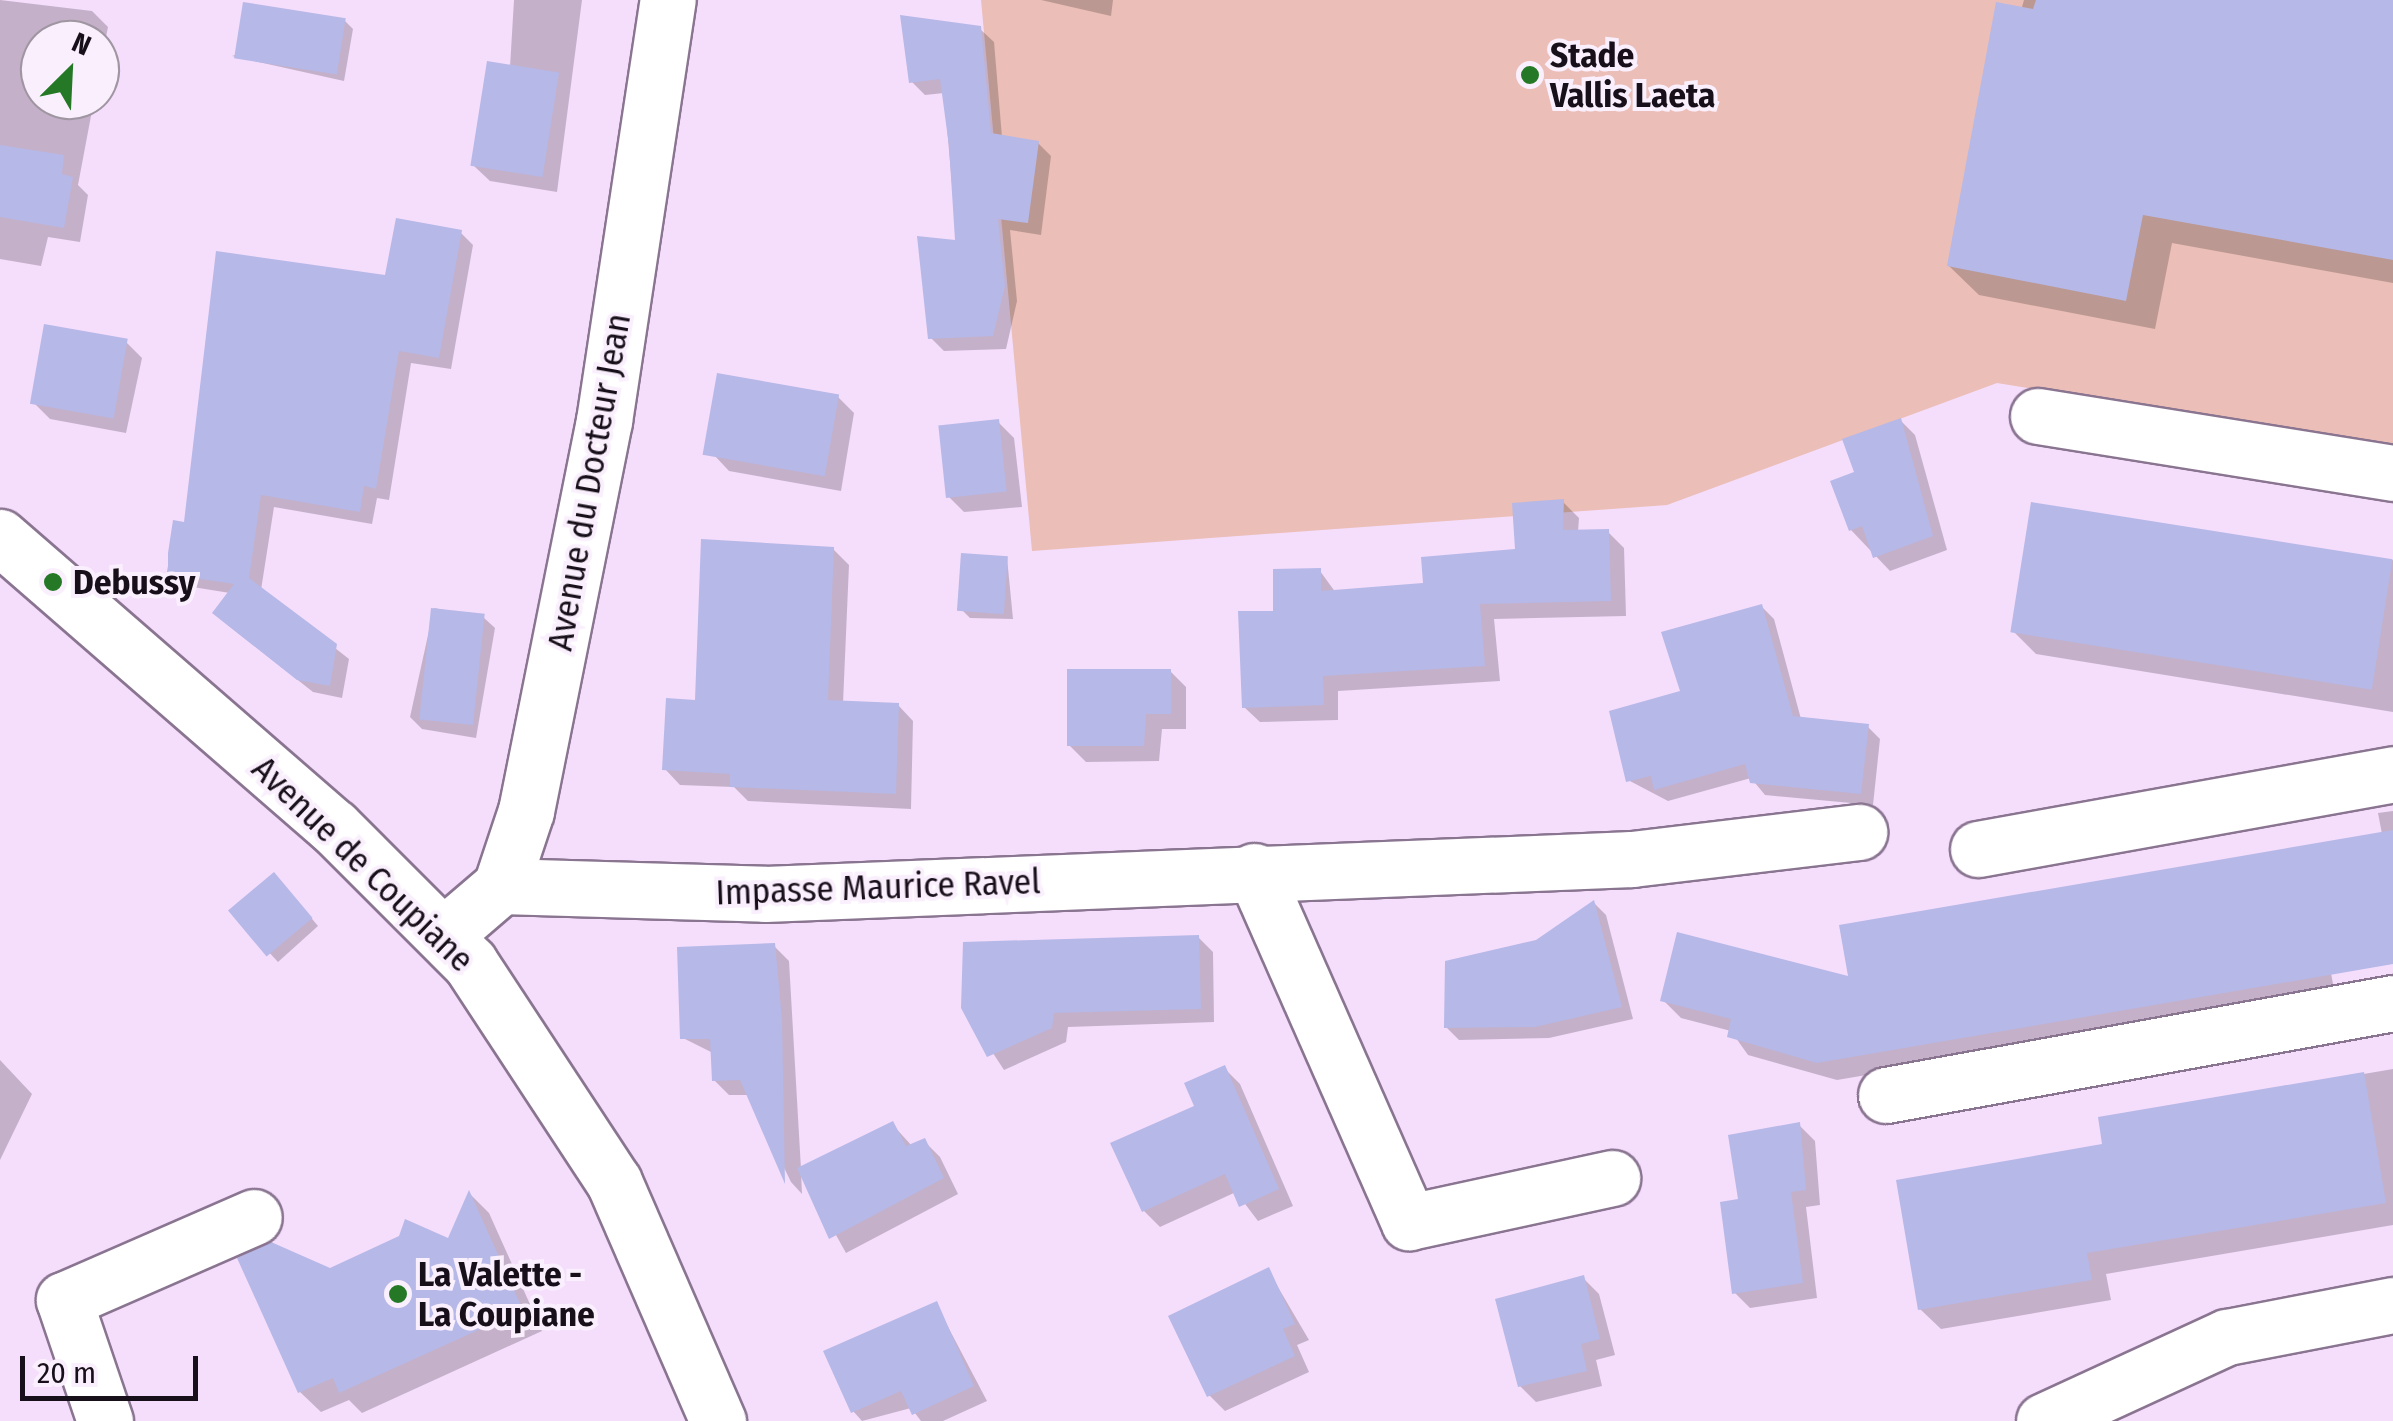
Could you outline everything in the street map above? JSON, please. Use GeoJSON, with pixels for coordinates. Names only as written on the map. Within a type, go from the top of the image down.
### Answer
{"type":"FeatureCollection","features":[{"type":"Feature","properties":{"kind":"street","name":"Avenue du Docteur Jean"},"geometry":{"type":"LineString","coordinates":[[501,886],[526,811],[604,421],[668,0]]}},
{"type":"Feature","properties":{"kind":"street"},"geometry":{"type":"LineString","coordinates":[[2038,416],[2393,473]]}},
{"type":"Feature","properties":{"kind":"street","name":"Avenue de Coupiane"},"geometry":{"type":"LineString","coordinates":[[0,537],[445,934],[614,1182],[718,1421]]}},
{"type":"Feature","properties":{"kind":"street"},"geometry":{"type":"LineString","coordinates":[[1978,849],[2393,774]]}},
{"type":"Feature","properties":{"kind":"street","name":"Impasse Maurice Ravel"},"geometry":{"type":"LineString","coordinates":[[501,886],[765,894],[1254,871],[1632,859],[1859,832]]}},
{"type":"Feature","properties":{"kind":"street"},"geometry":{"type":"LineString","coordinates":[[1254,871],[1410,1222],[1612,1178]]}},
{"type":"Feature","properties":{"kind":"street"},"geometry":{"type":"LineString","coordinates":[[445,934],[501,886]]}},
{"type":"Feature","properties":{"kind":"street"},"geometry":{"type":"LineString","coordinates":[[1886,1095],[2393,1003]]}},
{"type":"Feature","properties":{"kind":"street"},"geometry":{"type":"LineString","coordinates":[[105,1421],[64,1300],[254,1217]]}},
{"type":"Feature","properties":{"kind":"street"},"geometry":{"type":"LineString","coordinates":[[2044,1421],[2227,1337],[2393,1304]]}},
{"type":"Feature","properties":{"kind":"shaded area"},"geometry":{"type":"Polygon","coordinates":[[[981,0],[2393,0],[2393,446],[1997,383],[1667,505],[1032,551],[981,0]]]}},
{"type":"Feature","properties":{"kind":"building"},"geometry":{"type":"Polygon","coordinates":[[[2036,0],[2393,0],[2393,260],[2143,215],[2126,301],[1947,266],[1996,2],[2033,9],[2036,0]]]}},
{"type":"Feature","properties":{"kind":"building"},"geometry":{"type":"Polygon","coordinates":[[[243,2],[346,18],[337,75],[234,58],[243,2]]]}},
{"type":"Feature","properties":{"kind":"building"},"geometry":{"type":"Polygon","coordinates":[[[900,15],[981,26],[991,133],[1039,141],[1028,223],[998,219],[1005,286],[993,336],[928,339],[917,236],[955,240],[949,146],[940,79],[909,83],[900,15]]]}},
{"type":"Feature","properties":{"kind":"building"},"geometry":{"type":"Polygon","coordinates":[[[487,61],[559,72],[543,177],[470,166],[487,61]]]}},
{"type":"Feature","properties":{"kind":"building"},"geometry":{"type":"Polygon","coordinates":[[[0,145],[64,155],[62,174],[73,177],[64,228],[0,217],[0,145]]]}},
{"type":"Feature","properties":{"kind":"building"},"geometry":{"type":"Polygon","coordinates":[[[396,218],[462,230],[439,358],[399,351],[376,489],[364,486],[360,512],[261,495],[249,578],[337,644],[330,686],[297,680],[212,613],[234,584],[168,574],[168,553],[173,520],[184,522],[216,251],[385,275],[396,218]]]}},
{"type":"Feature","properties":{"kind":"building"},"geometry":{"type":"Polygon","coordinates":[[[44,324],[128,339],[114,419],[30,404],[44,324]]]}},
{"type":"Feature","properties":{"kind":"building"},"geometry":{"type":"Polygon","coordinates":[[[717,373],[839,395],[825,476],[703,455],[717,373]]]}},
{"type":"Feature","properties":{"kind":"building"},"geometry":{"type":"Polygon","coordinates":[[[1901,418],[1933,536],[1873,558],[1862,526],[1849,531],[1830,481],[1854,472],[1842,439],[1901,418]]]}},
{"type":"Feature","properties":{"kind":"building"},"geometry":{"type":"Polygon","coordinates":[[[999,419],[1007,492],[946,498],[938,425],[999,419]]]}},
{"type":"Feature","properties":{"kind":"building"},"geometry":{"type":"Polygon","coordinates":[[[1564,499],[1563,530],[1609,529],[1611,601],[1480,604],[1485,666],[1323,676],[1324,705],[1242,708],[1238,611],[1273,611],[1273,569],[1321,568],[1321,591],[1423,583],[1421,557],[1515,549],[1512,503],[1564,499]]]}},
{"type":"Feature","properties":{"kind":"building"},"geometry":{"type":"Polygon","coordinates":[[[2031,502],[2392,559],[2372,690],[2010,632],[2031,502]]]}},
{"type":"Feature","properties":{"kind":"building"},"geometry":{"type":"Polygon","coordinates":[[[701,539],[834,547],[828,700],[899,703],[896,794],[730,787],[730,774],[662,770],[666,698],[695,700],[701,539]]]}},
{"type":"Feature","properties":{"kind":"building"},"geometry":{"type":"Polygon","coordinates":[[[961,553],[1008,556],[1004,614],[957,611],[961,553]]]}},
{"type":"Feature","properties":{"kind":"building"},"geometry":{"type":"Polygon","coordinates":[[[1762,604],[1793,716],[1869,724],[1861,794],[1750,783],[1745,764],[1654,790],[1651,776],[1626,782],[1609,711],[1680,691],[1661,632],[1762,604]]]}},
{"type":"Feature","properties":{"kind":"building"},"geometry":{"type":"Polygon","coordinates":[[[431,608],[485,614],[473,725],[419,719],[431,608]]]}},
{"type":"Feature","properties":{"kind":"building"},"geometry":{"type":"Polygon","coordinates":[[[1067,669],[1171,669],[1171,714],[1146,714],[1144,746],[1067,746],[1067,669]]]}},
{"type":"Feature","properties":{"kind":"building"},"geometry":{"type":"Polygon","coordinates":[[[2393,830],[2393,964],[1817,1063],[1727,1037],[1731,1019],[1660,1001],[1677,932],[1848,976],[1839,925],[2393,830]]]}},
{"type":"Feature","properties":{"kind":"building"},"geometry":{"type":"Polygon","coordinates":[[[274,872],[313,918],[267,957],[228,911],[274,872]]]}},
{"type":"Feature","properties":{"kind":"building"},"geometry":{"type":"Polygon","coordinates":[[[1594,900],[1622,1007],[1535,1027],[1444,1028],[1445,961],[1536,940],[1594,900]]]}},
{"type":"Feature","properties":{"kind":"building"},"geometry":{"type":"Polygon","coordinates":[[[1199,935],[1201,1009],[1054,1013],[1052,1028],[987,1057],[961,1008],[963,942],[1199,935]]]}},
{"type":"Feature","properties":{"kind":"building"},"geometry":{"type":"Polygon","coordinates":[[[775,943],[782,1019],[785,1184],[740,1080],[712,1081],[710,1039],[680,1039],[677,947],[775,943]]]}},
{"type":"Feature","properties":{"kind":"building"},"geometry":{"type":"Polygon","coordinates":[[[1225,1065],[1279,1189],[1239,1207],[1225,1174],[1142,1212],[1110,1143],[1194,1106],[1184,1083],[1225,1065]]]}},
{"type":"Feature","properties":{"kind":"building"},"geometry":{"type":"Polygon","coordinates":[[[2364,1072],[2386,1203],[2087,1253],[2092,1280],[1918,1310],[1896,1180],[2102,1144],[2098,1117],[2364,1072]]]}},
{"type":"Feature","properties":{"kind":"building"},"geometry":{"type":"Polygon","coordinates":[[[893,1121],[906,1146],[925,1138],[944,1178],[829,1239],[797,1168],[893,1121]]]}},
{"type":"Feature","properties":{"kind":"building"},"geometry":{"type":"Polygon","coordinates":[[[1800,1122],[1806,1190],[1791,1192],[1803,1283],[1732,1294],[1720,1202],[1738,1199],[1728,1135],[1800,1122]]]}},
{"type":"Feature","properties":{"kind":"building"},"geometry":{"type":"Polygon","coordinates":[[[469,1190],[523,1310],[339,1393],[333,1378],[298,1393],[237,1258],[271,1242],[330,1268],[399,1236],[405,1219],[448,1238],[469,1190]]]}},
{"type":"Feature","properties":{"kind":"building"},"geometry":{"type":"Polygon","coordinates":[[[1269,1267],[1295,1324],[1283,1329],[1295,1356],[1207,1397],[1168,1316],[1269,1267]]]}},
{"type":"Feature","properties":{"kind":"building"},"geometry":{"type":"Polygon","coordinates":[[[1584,1275],[1600,1339],[1581,1344],[1587,1371],[1518,1387],[1495,1299],[1584,1275]]]}},
{"type":"Feature","properties":{"kind":"building"},"geometry":{"type":"Polygon","coordinates":[[[937,1301],[974,1386],[912,1415],[901,1391],[851,1413],[823,1351],[937,1301]]]}},
{"type":"Feature","properties":{"kind":"place","name":"Stade Vallis Laeta"},"geometry":{"type":"Point","coordinates":[1530,75]}},
{"type":"Feature","properties":{"kind":"place","name":"Debussy"},"geometry":{"type":"Point","coordinates":[53,582]}},
{"type":"Feature","properties":{"kind":"place","name":"La Valette - La Coupiane"},"geometry":{"type":"Point","coordinates":[398,1294]}}]}
